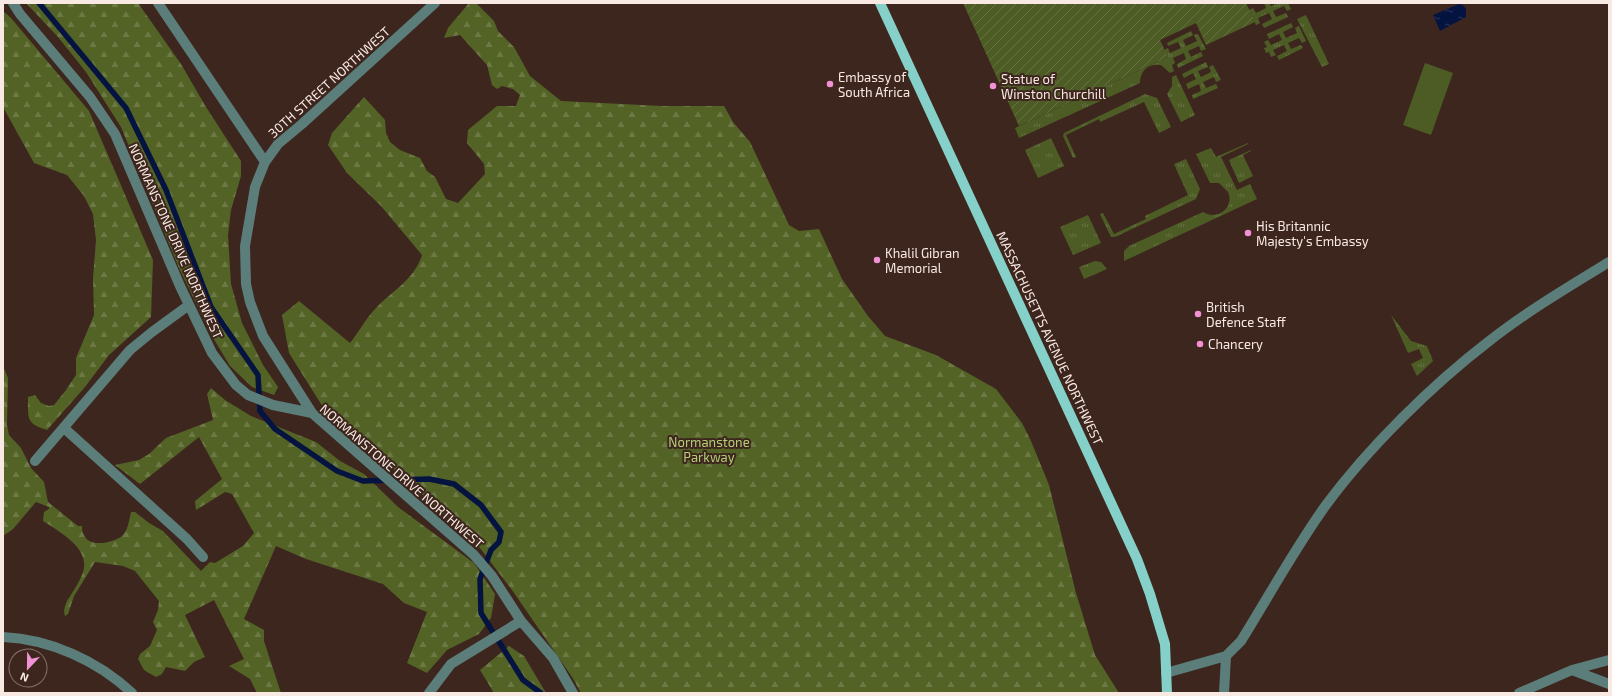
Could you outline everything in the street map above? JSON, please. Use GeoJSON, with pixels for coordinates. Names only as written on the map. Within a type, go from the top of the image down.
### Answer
{"type":"FeatureCollection","features":[{"type":"Feature","properties":{"kind":"main road","name":"MASSACHUSETTS AVENUE NORTHWEST"},"geometry":{"type":"LineString","coordinates":[[880,3],[1136,555],[1150,594],[1165,644],[1167,693]]}},
{"type":"Feature","properties":{"kind":"street","name":"NORMANSTONE DRIVE NORTHWEST"},"geometry":{"type":"LineString","coordinates":[[13,3],[20,14],[90,97],[114,134],[189,305],[212,353],[236,385],[252,397],[273,405],[312,413],[399,490],[423,508],[474,554],[492,576],[521,621],[553,658],[573,693]]}},
{"type":"Feature","properties":{"kind":"street"},"geometry":{"type":"LineString","coordinates":[[158,3],[264,162]]}},
{"type":"Feature","properties":{"kind":"street","name":"30TH STREET NORTHWEST"},"geometry":{"type":"LineString","coordinates":[[312,413],[263,336],[246,284],[244,266],[247,224],[255,187],[264,162],[278,144],[435,3]]}},
{"type":"Feature","properties":{"kind":"street"},"geometry":{"type":"LineString","coordinates":[[1166,673],[1226,656],[1241,641],[1326,505],[1372,450],[1442,381],[1488,342],[1564,289],[1609,262]]}},
{"type":"Feature","properties":{"kind":"street"},"geometry":{"type":"LineString","coordinates":[[35,461],[130,350],[189,305]]}},
{"type":"Feature","properties":{"kind":"street"},"geometry":{"type":"LineString","coordinates":[[64,428],[187,539],[203,557]]}},
{"type":"Feature","properties":{"kind":"street"},"geometry":{"type":"LineString","coordinates":[[429,693],[451,664],[521,621]]}},
{"type":"Feature","properties":{"kind":"street"},"geometry":{"type":"LineString","coordinates":[[3,637],[37,642],[71,653],[112,676],[132,693]]}},
{"type":"Feature","properties":{"kind":"street"},"geometry":{"type":"LineString","coordinates":[[1224,693],[1226,656]]}},
{"type":"Feature","properties":{"kind":"street"},"geometry":{"type":"LineString","coordinates":[[1519,693],[1572,670],[1609,660]]}},
{"type":"Feature","properties":{"kind":"street"},"geometry":{"type":"LineString","coordinates":[[1572,670],[1609,684]]}},
{"type":"Feature","properties":{"kind":"green space"},"geometry":{"type":"Polygon","coordinates":[[[26,3],[138,3],[181,64],[206,107],[241,161],[241,176],[231,210],[228,235],[231,284],[242,323],[263,365],[278,387],[274,395],[252,387],[230,366],[212,336],[179,268],[121,127],[86,72],[58,37],[26,3]]]}},
{"type":"Feature","properties":{"kind":"green space","name":"Normanstone Parkway"},"geometry":{"type":"Polygon","coordinates":[[[469,3],[476,3],[494,21],[498,31],[514,47],[530,76],[561,101],[662,106],[724,106],[733,122],[750,142],[789,225],[799,231],[819,229],[842,279],[868,316],[885,336],[936,355],[996,389],[1022,423],[1049,485],[1076,593],[1095,655],[1119,693],[581,693],[572,677],[512,590],[480,548],[321,404],[289,353],[282,315],[299,301],[350,343],[372,312],[414,271],[422,255],[381,206],[347,173],[328,145],[332,133],[364,97],[385,120],[386,133],[390,142],[400,150],[420,158],[427,171],[435,177],[446,199],[458,203],[485,174],[484,164],[467,143],[468,130],[497,106],[516,106],[520,95],[513,89],[502,86],[497,89],[492,85],[487,65],[460,35],[444,38],[448,28],[469,3]]]}},
{"type":"Feature","properties":{"kind":"green space"},"geometry":{"type":"Polygon","coordinates":[[[963,3],[1246,3],[1255,22],[1206,45],[1196,23],[1160,40],[1168,57],[1019,126],[963,3]]]}},
{"type":"Feature","properties":{"kind":"green space"},"geometry":{"type":"Polygon","coordinates":[[[1264,3],[1269,3],[1271,6],[1278,3],[1288,3],[1291,9],[1287,11],[1284,6],[1273,11],[1276,17],[1286,13],[1288,17],[1264,28],[1262,24],[1272,19],[1269,13],[1258,18],[1260,23],[1256,25],[1249,10],[1253,8],[1256,13],[1266,8],[1264,3]]]}},
{"type":"Feature","properties":{"kind":"green space"},"geometry":{"type":"Polygon","coordinates":[[[3,11],[11,18],[89,111],[153,260],[151,317],[109,355],[85,387],[47,430],[35,425],[30,419],[28,415],[28,397],[35,395],[41,403],[49,406],[54,405],[76,375],[76,358],[94,315],[93,278],[96,240],[93,214],[84,196],[67,175],[34,163],[3,107],[3,11]]]}},
{"type":"Feature","properties":{"kind":"green space"},"geometry":{"type":"Polygon","coordinates":[[[1306,15],[1329,64],[1322,67],[1297,19],[1306,15]]]}},
{"type":"Feature","properties":{"kind":"green space"},"geometry":{"type":"Polygon","coordinates":[[[1291,23],[1293,27],[1283,32],[1286,38],[1297,33],[1295,28],[1299,26],[1306,41],[1302,43],[1299,38],[1288,43],[1291,49],[1301,45],[1303,48],[1279,60],[1277,56],[1287,51],[1284,45],[1273,50],[1276,55],[1271,57],[1269,52],[1266,53],[1264,48],[1267,47],[1264,42],[1268,40],[1271,45],[1282,40],[1279,34],[1269,39],[1267,34],[1291,23]]]}},
{"type":"Feature","properties":{"kind":"green space"},"geometry":{"type":"Polygon","coordinates":[[[1191,31],[1193,35],[1183,40],[1186,46],[1197,41],[1194,35],[1198,34],[1206,49],[1201,51],[1199,46],[1188,51],[1191,57],[1201,52],[1203,56],[1178,68],[1177,64],[1186,59],[1184,53],[1173,58],[1175,63],[1172,65],[1174,71],[1170,73],[1161,65],[1149,66],[1143,71],[1140,78],[1140,83],[1019,138],[1015,128],[1168,57],[1164,50],[1168,48],[1170,53],[1181,48],[1178,42],[1168,46],[1167,43],[1191,31]]]}},
{"type":"Feature","properties":{"kind":"green space"},"geometry":{"type":"Polygon","coordinates":[[[1206,62],[1208,67],[1198,71],[1201,77],[1211,72],[1209,67],[1213,65],[1221,80],[1216,82],[1214,77],[1203,82],[1206,88],[1216,84],[1218,88],[1193,99],[1192,95],[1201,91],[1199,84],[1188,89],[1186,84],[1196,79],[1193,73],[1184,78],[1182,74],[1206,62]]]}},
{"type":"Feature","properties":{"kind":"green space"},"geometry":{"type":"Polygon","coordinates":[[[1425,63],[1453,73],[1431,135],[1403,125],[1425,63]]]}},
{"type":"Feature","properties":{"kind":"green space"},"geometry":{"type":"Polygon","coordinates":[[[1176,75],[1195,115],[1181,122],[1167,94],[1172,86],[1172,77],[1176,75]]]}},
{"type":"Feature","properties":{"kind":"green space"},"geometry":{"type":"Polygon","coordinates":[[[1145,94],[1157,98],[1171,127],[1159,133],[1144,102],[1100,122],[1099,119],[1066,135],[1076,157],[1073,158],[1063,136],[1064,133],[1145,94]]]}},
{"type":"Feature","properties":{"kind":"green space"},"geometry":{"type":"Polygon","coordinates":[[[1051,138],[1064,166],[1038,178],[1025,150],[1051,138]]]}},
{"type":"Feature","properties":{"kind":"green space"},"geometry":{"type":"Polygon","coordinates":[[[1248,143],[1221,157],[1237,190],[1250,184],[1257,199],[1124,261],[1124,251],[1129,246],[1203,212],[1214,215],[1219,214],[1227,208],[1230,198],[1228,192],[1219,183],[1210,183],[1196,154],[1211,148],[1216,157],[1248,143]]]}},
{"type":"Feature","properties":{"kind":"green space"},"geometry":{"type":"Polygon","coordinates":[[[1251,150],[1243,155],[1253,176],[1239,183],[1229,160],[1251,150]]]}},
{"type":"Feature","properties":{"kind":"green space"},"geometry":{"type":"Polygon","coordinates":[[[1186,159],[1200,189],[1196,199],[1115,237],[1111,237],[1100,214],[1103,213],[1114,234],[1146,219],[1145,216],[1188,195],[1174,164],[1186,159]]]}},
{"type":"Feature","properties":{"kind":"green space"},"geometry":{"type":"Polygon","coordinates":[[[1088,215],[1101,243],[1073,255],[1060,227],[1088,215]]]}},
{"type":"Feature","properties":{"kind":"green space"},"geometry":{"type":"Polygon","coordinates":[[[1095,261],[1101,262],[1107,269],[1084,279],[1079,267],[1095,261]]]}},
{"type":"Feature","properties":{"kind":"green space"},"geometry":{"type":"Polygon","coordinates":[[[1391,315],[1411,341],[1427,346],[1433,361],[1417,376],[1411,364],[1423,358],[1419,349],[1408,353],[1391,315]]]}},
{"type":"Feature","properties":{"kind":"green space"},"geometry":{"type":"Polygon","coordinates":[[[3,366],[8,378],[7,425],[9,435],[21,448],[31,468],[44,482],[48,502],[78,526],[82,526],[83,534],[91,542],[102,543],[113,541],[122,536],[127,528],[131,512],[135,512],[149,523],[163,531],[201,571],[210,562],[215,563],[243,546],[254,533],[232,494],[225,492],[196,510],[195,501],[222,479],[199,437],[140,484],[115,465],[139,460],[149,454],[166,438],[213,420],[207,394],[211,388],[225,400],[251,416],[316,442],[340,461],[364,474],[398,507],[474,563],[495,594],[491,618],[479,634],[447,650],[427,673],[407,663],[427,612],[404,603],[383,584],[306,559],[276,546],[244,619],[264,630],[264,641],[281,693],[257,693],[250,679],[229,666],[244,659],[214,600],[185,615],[205,657],[194,662],[185,671],[166,667],[162,674],[156,677],[144,670],[138,659],[140,654],[150,646],[157,630],[153,622],[158,610],[159,601],[135,571],[123,566],[95,562],[74,596],[68,614],[65,616],[64,610],[67,601],[82,576],[84,560],[81,553],[70,540],[43,521],[44,512],[49,509],[49,507],[36,502],[13,529],[3,536],[3,366]]]}},
{"type":"Feature","properties":{"kind":"green space"},"geometry":{"type":"Polygon","coordinates":[[[509,646],[524,656],[546,693],[494,693],[480,670],[509,646]]]}},
{"type":"Feature","properties":{"kind":"water"},"geometry":{"type":"Polygon","coordinates":[[[1459,4],[1463,5],[1466,9],[1466,17],[1440,31],[1433,15],[1459,4]]]}},
{"type":"Feature","properties":{"kind":"waterway"},"geometry":{"type":"LineString","coordinates":[[39,3],[126,108],[166,190],[211,307],[258,375],[260,411],[275,429],[337,471],[363,481],[429,479],[454,484],[481,505],[501,532],[499,542],[491,550],[480,579],[481,613],[523,680],[541,693]]}},
{"type":"Feature","properties":{"kind":"place","name":"Embassy of South Africa"},"geometry":{"type":"Point","coordinates":[830,84]}},
{"type":"Feature","properties":{"kind":"place","name":"Statue of Winston Churchill"},"geometry":{"type":"Point","coordinates":[993,86]}},
{"type":"Feature","properties":{"kind":"place","name":"His Britannic Majesty's Embassy"},"geometry":{"type":"Point","coordinates":[1248,233]}},
{"type":"Feature","properties":{"kind":"place","name":"Khalil Gibran Memorial"},"geometry":{"type":"Point","coordinates":[877,260]}},
{"type":"Feature","properties":{"kind":"place","name":"British Defence Staff"},"geometry":{"type":"Point","coordinates":[1198,314]}},
{"type":"Feature","properties":{"kind":"place","name":"Chancery"},"geometry":{"type":"Point","coordinates":[1200,344]}}]}
